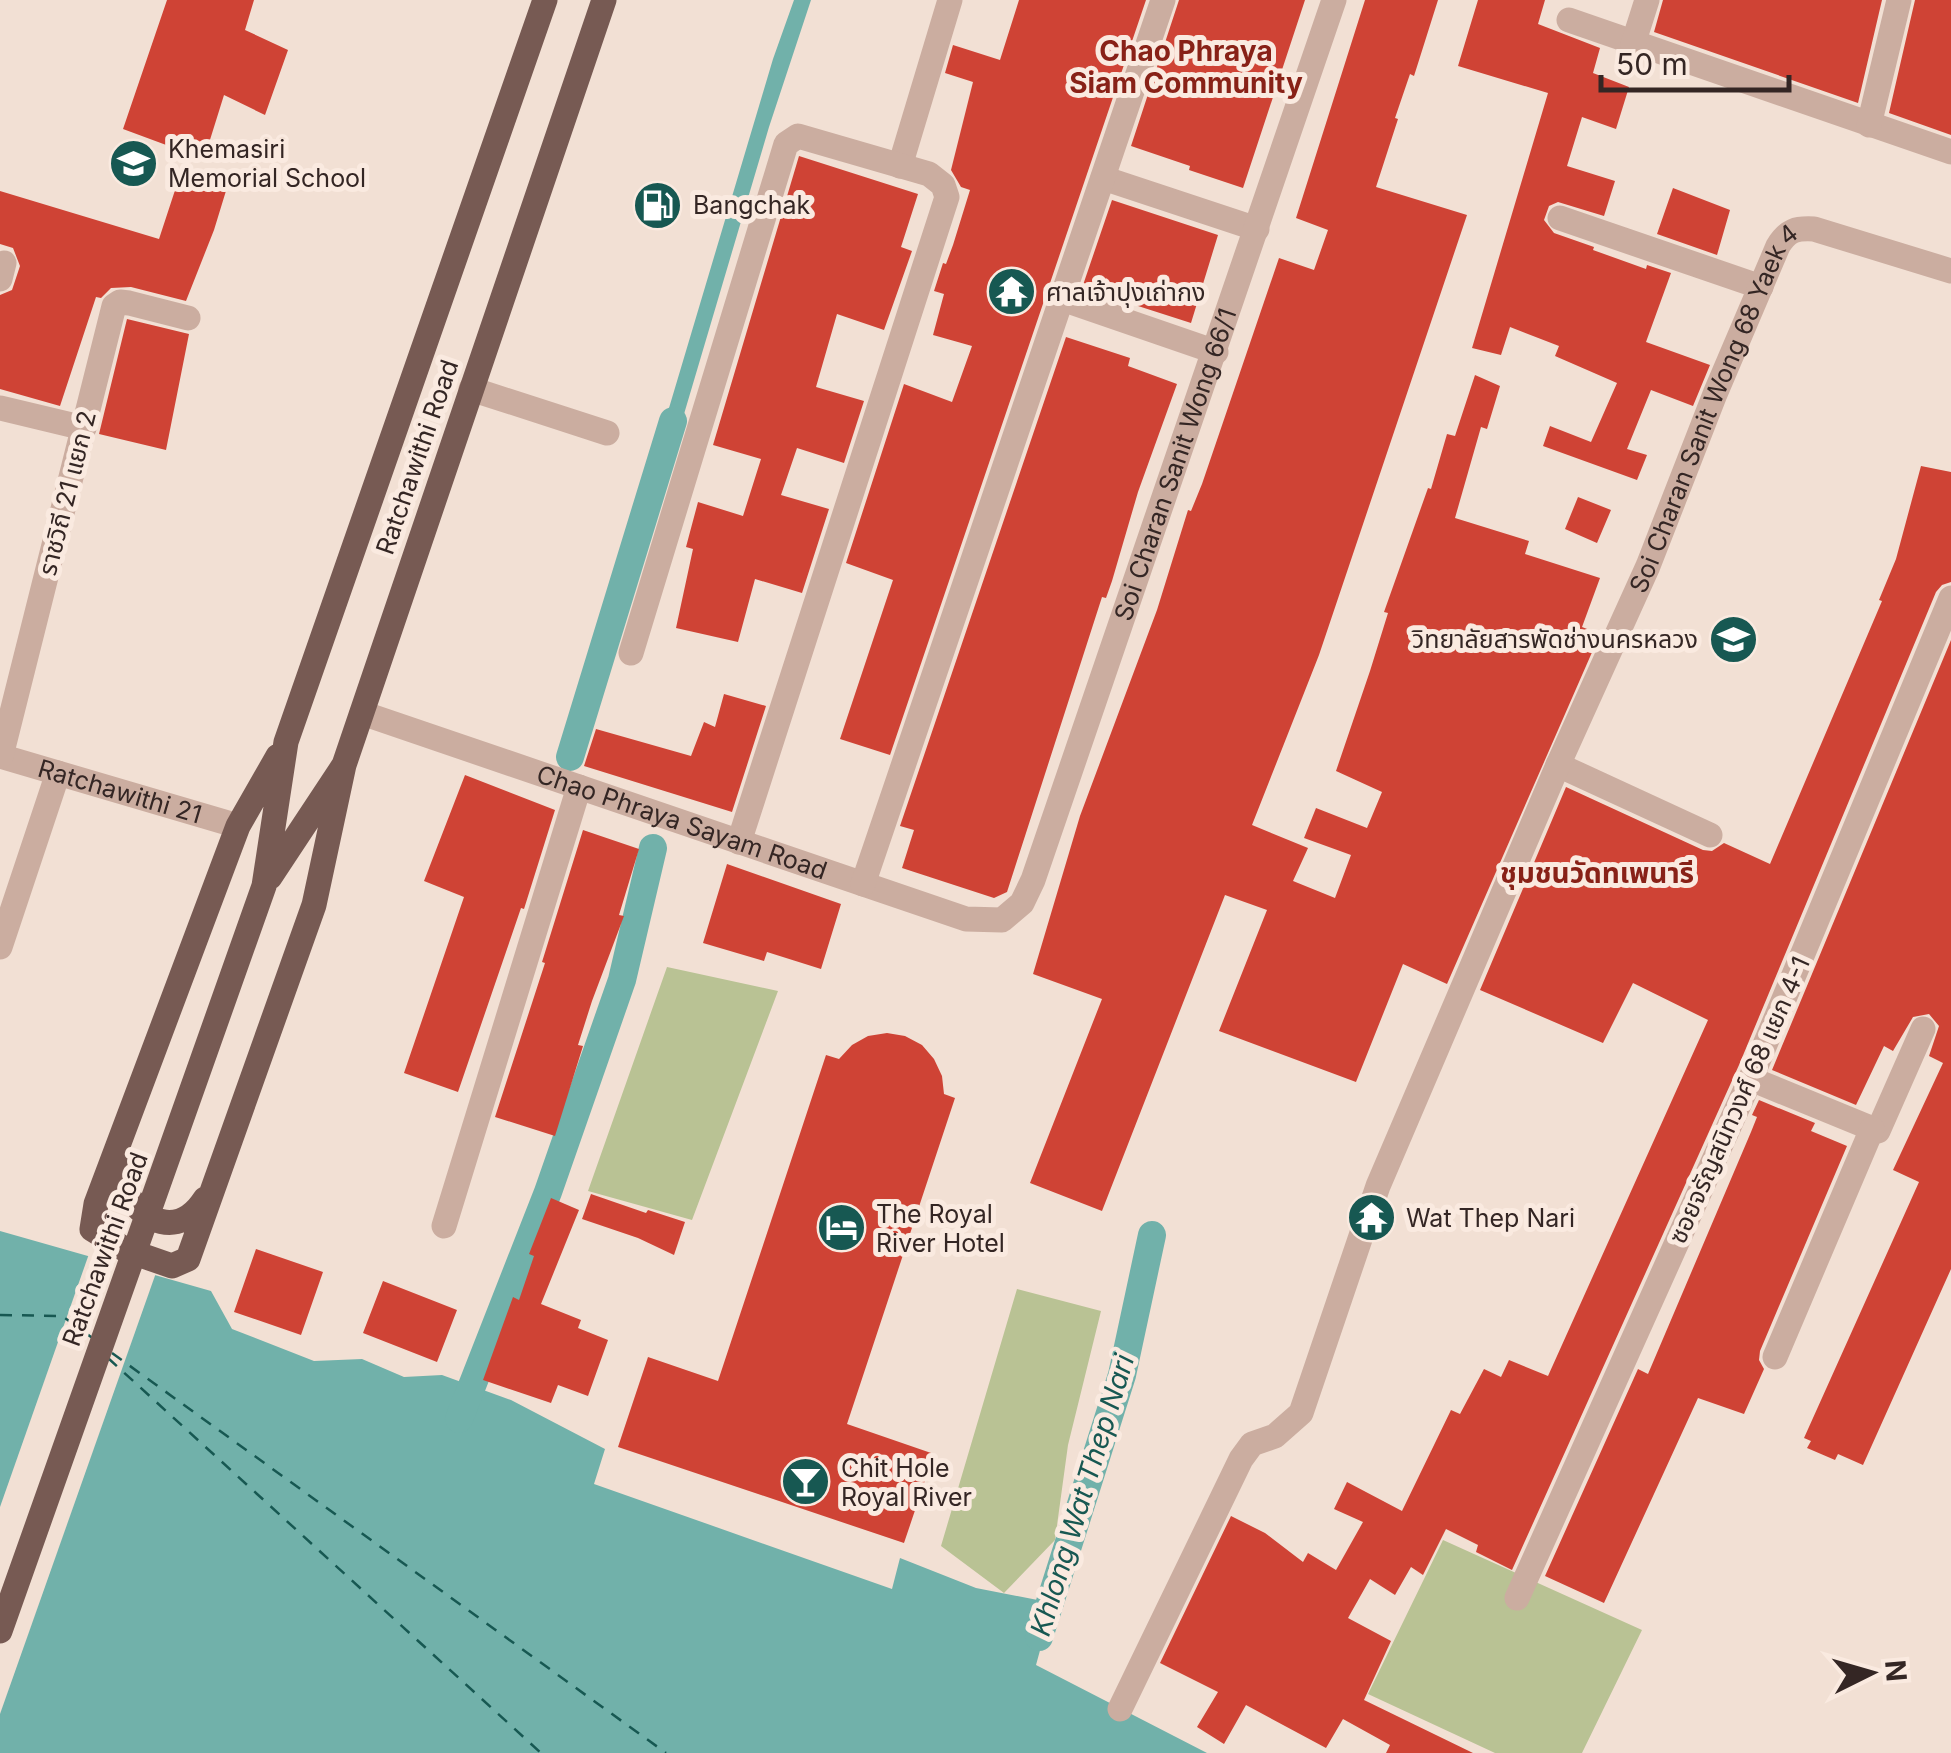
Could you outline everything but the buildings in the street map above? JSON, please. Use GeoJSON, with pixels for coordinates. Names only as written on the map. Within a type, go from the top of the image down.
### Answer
{"type":"FeatureCollection","features":[{"type":"Feature","properties":{"kind":"main road","name":"Ratchawithi Road"},"geometry":{"type":"LineString","coordinates":[[264,886],[344,765],[607,0]]}},
{"type":"Feature","properties":{"kind":"main road","name":"Ratchawithi Road"},"geometry":{"type":"LineString","coordinates":[[0,1631],[264,886],[286,742],[545,5]]}},
{"type":"Feature","properties":{"kind":"main road"},"geometry":{"type":"LineString","coordinates":[[286,742],[238,826],[96,1204],[92,1229],[126,1250],[172,1266],[188,1258],[314,905],[344,765]]}},
{"type":"Feature","properties":{"kind":"main road"},"geometry":{"type":"LineString","coordinates":[[119,1140],[121,1185],[139,1212],[152,1219],[166,1222],[192,1214],[212,1185]]}},
{"type":"Feature","properties":{"kind":"street"},"geometry":{"type":"LineString","coordinates":[[900,166],[950,0]]}},
{"type":"Feature","properties":{"kind":"street"},"geometry":{"type":"LineString","coordinates":[[863,884],[1163,0]]}},
{"type":"Feature","properties":{"kind":"street","name":"Soi Charan Sanit Wong 66/1"},"geometry":{"type":"LineString","coordinates":[[1002,920],[1022,903],[1033,880],[1334,0]]}},
{"type":"Feature","properties":{"kind":"street"},"geometry":{"type":"LineString","coordinates":[[1633,44],[1647,0]]}},
{"type":"Feature","properties":{"kind":"street"},"geometry":{"type":"LineString","coordinates":[[1870,125],[1898,0]]}},
{"type":"Feature","properties":{"kind":"street"},"geometry":{"type":"LineString","coordinates":[[1568,20],[1951,152]]}},
{"type":"Feature","properties":{"kind":"street"},"geometry":{"type":"LineString","coordinates":[[630,653],[786,144],[798,136],[929,174],[943,185],[947,197],[739,842]]}},
{"type":"Feature","properties":{"kind":"street"},"geometry":{"type":"LineString","coordinates":[[1103,178],[1257,229]]}},
{"type":"Feature","properties":{"kind":"street"},"geometry":{"type":"LineString","coordinates":[[1560,218],[1761,287]]}},
{"type":"Feature","properties":{"kind":"street","name":"Soi Charan Sanit Wong 68 Yaek 4"},"geometry":{"type":"LineString","coordinates":[[1120,1709],[1241,1459],[1252,1444],[1275,1436],[1301,1413],[1378,1186],[1648,566],[1786,234],[1814,228],[1951,271]]}},
{"type":"Feature","properties":{"kind":"street"},"geometry":{"type":"LineString","coordinates":[[1062,299],[1216,352]]}},
{"type":"Feature","properties":{"kind":"street","name":"ราชวิถี 21 แยก 2"},"geometry":{"type":"LineString","coordinates":[[1,756],[114,306],[129,302],[188,318]]}},
{"type":"Feature","properties":{"kind":"street"},"geometry":{"type":"LineString","coordinates":[[471,389],[607,433]]}},
{"type":"Feature","properties":{"kind":"street"},"geometry":{"type":"LineString","coordinates":[[0,408],[84,428]]}},
{"type":"Feature","properties":{"kind":"street","name":"ซอยจรัญสนิทวงศ์ 68 แยก 4-1"},"geometry":{"type":"LineString","coordinates":[[1517,1598],[1751,1079],[1951,598]]}},
{"type":"Feature","properties":{"kind":"street","name":"Chao Phraya Sayam Road"},"geometry":{"type":"LineString","coordinates":[[362,714],[966,919],[1002,920]]}},
{"type":"Feature","properties":{"kind":"street","name":"Ratchawithi 21"},"geometry":{"type":"LineString","coordinates":[[1,756],[238,826]]}},
{"type":"Feature","properties":{"kind":"street"},"geometry":{"type":"LineString","coordinates":[[1558,766],[1710,835]]}},
{"type":"Feature","properties":{"kind":"street"},"geometry":{"type":"LineString","coordinates":[[0,947],[58,773]]}},
{"type":"Feature","properties":{"kind":"street"},"geometry":{"type":"LineString","coordinates":[[444,1226],[579,787]]}},
{"type":"Feature","properties":{"kind":"street"},"geometry":{"type":"LineString","coordinates":[[1751,1079],[1878,1131],[1924,1029]]}},
{"type":"Feature","properties":{"kind":"street"},"geometry":{"type":"LineString","coordinates":[[1775,1357],[1872,1129]]}},
{"type":"Feature","properties":{"kind":"green space"},"geometry":{"type":"Polygon","coordinates":[[[667,967],[778,991],[692,1220],[588,1191],[667,967]]]}},
{"type":"Feature","properties":{"kind":"green space"},"geometry":{"type":"Polygon","coordinates":[[[1017,1289],[1101,1311],[1068,1445],[1055,1540],[1004,1593],[941,1546],[1017,1289]]]}},
{"type":"Feature","properties":{"kind":"green space"},"geometry":{"type":"Polygon","coordinates":[[[1443,1540],[1642,1630],[1582,1753],[1495,1753],[1368,1694],[1443,1540]]]}},
{"type":"Feature","properties":{"kind":"water"},"geometry":{"type":"Polygon","coordinates":[[[794,0],[811,0],[769,127],[671,458],[655,455],[773,59],[794,0]]]}},
{"type":"Feature","properties":{"kind":"water"},"geometry":{"type":"Polygon","coordinates":[[[0,1231],[211,1291],[232,1329],[314,1361],[362,1359],[404,1377],[442,1375],[511,1400],[605,1449],[594,1484],[892,1589],[900,1558],[976,1588],[1053,1603],[1036,1665],[1207,1753],[0,1753],[0,1231]]]}},
{"type":"Feature","properties":{"kind":"pier"},"geometry":{"type":"Polygon","coordinates":[[[90,1251],[157,1270],[0,1714],[0,1507],[90,1251]]]}},
{"type":"Feature","properties":{"kind":"waterway"},"geometry":{"type":"LineString","coordinates":[[570,757],[673,421]]}},
{"type":"Feature","properties":{"kind":"waterway"},"geometry":{"type":"LineString","coordinates":[[459,1419],[548,1192],[622,980],[653,848]]}},
{"type":"Feature","properties":{"kind":"waterway","name":"Khlong Wat Thep Nari"},"geometry":{"type":"LineString","coordinates":[[1039,1637],[1122,1375],[1152,1235]]}},
{"type":"Feature","properties":{"kind":"ferry route"},"geometry":{"type":"LineString","coordinates":[[0,1315],[62,1316],[94,1339]]}},
{"type":"Feature","properties":{"kind":"ferry route"},"geometry":{"type":"LineString","coordinates":[[74,1328],[91,1342]]}},
{"type":"Feature","properties":{"kind":"ferry route"},"geometry":{"type":"LineString","coordinates":[[112,1353],[666,1753]]}},
{"type":"Feature","properties":{"kind":"ferry route"},"geometry":{"type":"LineString","coordinates":[[108,1358],[541,1753]]}},
{"type":"Feature","properties":{"kind":"place","name":"Khemasiri Memorial School"},"geometry":{"type":"Point","coordinates":[133,163]}},
{"type":"Feature","properties":{"kind":"place","name":"Bangchak"},"geometry":{"type":"Point","coordinates":[658,205]}},
{"type":"Feature","properties":{"kind":"place","name":"ศาลเจ้าปุงเถ่ากง"},"geometry":{"type":"Point","coordinates":[1011,292]}},
{"type":"Feature","properties":{"kind":"place","name":"วิทยาลัยสารพัดช่างนครหลวง"},"geometry":{"type":"Point","coordinates":[1733,639]}},
{"type":"Feature","properties":{"kind":"place","name":"Wat Thep Nari"},"geometry":{"type":"Point","coordinates":[1371,1218]}},
{"type":"Feature","properties":{"kind":"place","name":"The Royal River Hotel"},"geometry":{"type":"Point","coordinates":[841,1228]}},
{"type":"Feature","properties":{"kind":"place","name":"Chit Hole Royal River"},"geometry":{"type":"Point","coordinates":[806,1482]}},
{"type":"Feature","properties":{"kind":"district","name":"Chao Phraya Siam Community"},"geometry":{"type":"Point","coordinates":[1186,67]}},
{"type":"Feature","properties":{"kind":"district","name":"ชุมชนวัดทเพนารี"},"geometry":{"type":"Point","coordinates":[1597,873]}}]}
